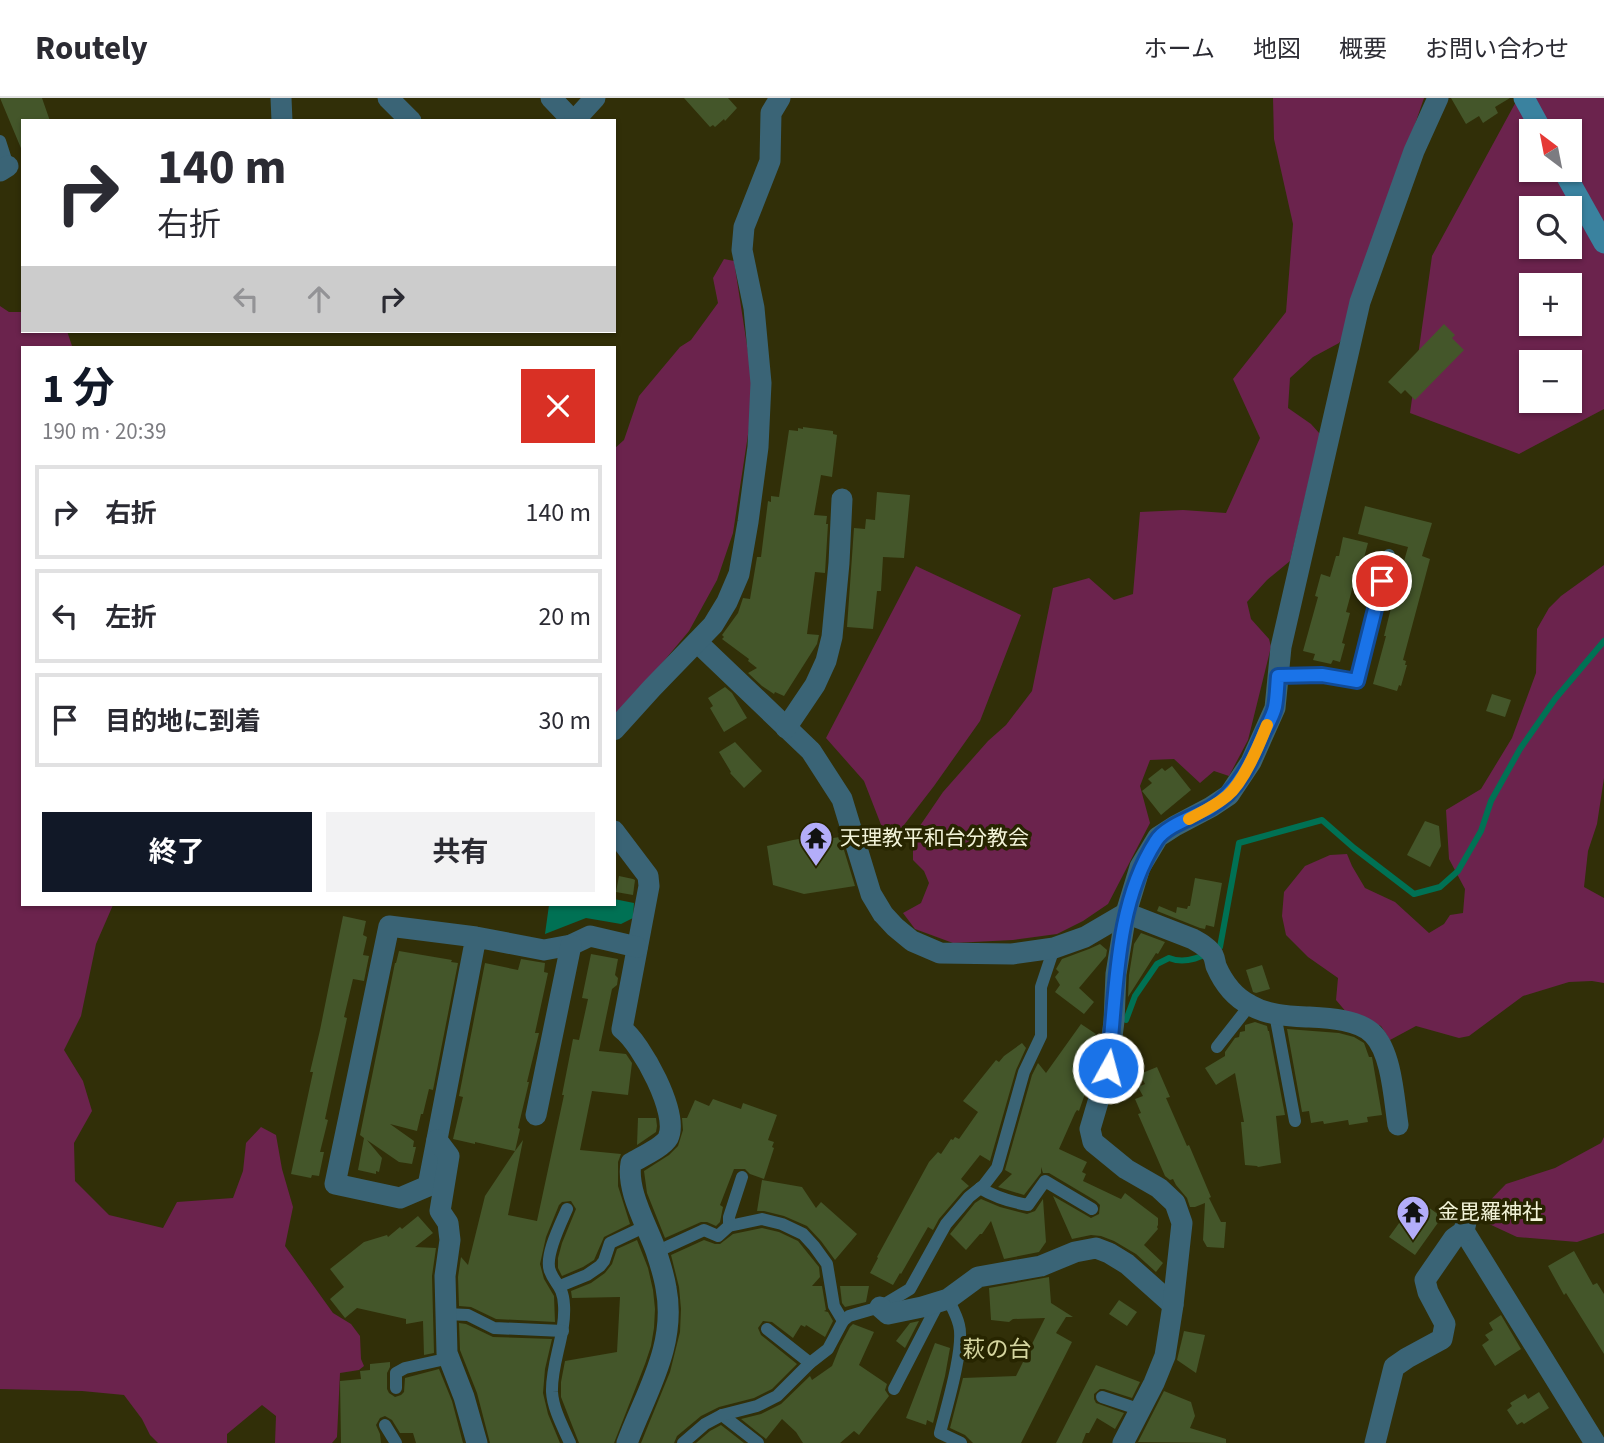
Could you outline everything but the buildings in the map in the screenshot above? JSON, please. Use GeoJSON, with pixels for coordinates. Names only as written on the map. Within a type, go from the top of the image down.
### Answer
{"type":"FeatureCollection","features":[{"type":"Feature","properties":{"kind":"street"},"geometry":{"type":"LineString","coordinates":[[281,98],[282,119]]}},
{"type":"Feature","properties":{"kind":"street"},"geometry":{"type":"LineString","coordinates":[[388,98],[409,119]]}},
{"type":"Feature","properties":{"kind":"street"},"geometry":{"type":"LineString","coordinates":[[551,98],[572,119]]}},
{"type":"Feature","properties":{"kind":"street"},"geometry":{"type":"LineString","coordinates":[[576,119],[595,98]]}},
{"type":"Feature","properties":{"kind":"street"},"geometry":{"type":"LineString","coordinates":[[616,728],[713,625],[739,574],[758,447],[761,383],[754,308],[742,250],[744,227],[770,161],[771,113],[780,98]]}},
{"type":"Feature","properties":{"kind":"street"},"geometry":{"type":"LineString","coordinates":[[1123,1443],[1165,1356],[1182,1223],[1175,1203],[1159,1188],[1126,1169],[1093,1142],[1090,1129],[1108,1068],[1116,974],[1126,914],[1140,867],[1158,837],[1229,795],[1251,762],[1275,708],[1281,647],[1360,302],[1414,151],[1438,98]]}},
{"type":"Feature","properties":{"kind":"street"},"geometry":{"type":"LineString","coordinates":[[1524,98],[1535,119]]}},
{"type":"Feature","properties":{"kind":"street"},"geometry":{"type":"LineString","coordinates":[[1570,182],[1604,243]]}},
{"type":"Feature","properties":{"kind":"street"},"geometry":{"type":"LineString","coordinates":[[786,728],[815,685],[827,661],[839,563],[842,499]]}},
{"type":"Feature","properties":{"kind":"street"},"geometry":{"type":"LineString","coordinates":[[697,642],[811,751],[842,799],[871,894],[894,928],[912,941],[940,953],[1012,954],[1054,948],[1085,937],[1126,914],[1193,939],[1213,954],[1227,988],[1250,1005],[1275,1014],[1332,1018],[1360,1026],[1373,1033],[1383,1047],[1398,1125]]}},
{"type":"Feature","properties":{"kind":"street"},"geometry":{"type":"LineString","coordinates":[[616,834],[648,877],[649,886],[622,1029],[642,1052],[662,1092],[670,1125],[668,1137],[660,1145],[631,1163],[632,1186],[656,1252],[668,1308],[666,1338],[654,1381],[626,1443]]}},
{"type":"Feature","properties":{"kind":"street"},"geometry":{"type":"LineString","coordinates":[[476,937],[428,1186],[400,1198],[335,1184],[389,926],[476,937],[544,950],[571,945],[590,936],[637,947]]}},
{"type":"Feature","properties":{"kind":"street"},"geometry":{"type":"LineString","coordinates":[[536,1115],[571,945]]}},
{"type":"Feature","properties":{"kind":"street"},"geometry":{"type":"LineString","coordinates":[[437,1140],[449,1156],[440,1211],[448,1223],[450,1240],[444,1276],[447,1353],[464,1397],[477,1443]]}},
{"type":"Feature","properties":{"kind":"street"},"geometry":{"type":"LineString","coordinates":[[1375,1443],[1394,1367],[1443,1339],[1446,1324],[1428,1293],[1425,1280],[1465,1226],[1595,1443]]}},
{"type":"Feature","properties":{"kind":"street"},"geometry":{"type":"LineString","coordinates":[[880,1307],[888,1314],[922,1307],[944,1300],[978,1277],[1041,1265],[1075,1252],[1096,1248],[1126,1264],[1173,1305]]}},
{"type":"Feature","properties":{"kind":"lane"},"geometry":{"type":"LineString","coordinates":[[0,141],[4,169]]}},
{"type":"Feature","properties":{"kind":"lane"},"geometry":{"type":"LineString","coordinates":[[1278,676],[1322,675],[1357,681],[1389,555]]}},
{"type":"Feature","properties":{"kind":"lane"},"geometry":{"type":"LineString","coordinates":[[683,1443],[705,1424],[722,1415],[757,1406],[778,1396],[810,1363],[828,1349],[843,1321],[849,1316],[880,1307],[910,1289],[946,1224],[997,1168],[1024,1072],[1041,1035],[1041,988],[1054,948]]}},
{"type":"Feature","properties":{"kind":"lane"},"geometry":{"type":"LineString","coordinates":[[1217,1047],[1250,1005]]}},
{"type":"Feature","properties":{"kind":"lane"},"geometry":{"type":"LineString","coordinates":[[1275,1014],[1295,1121]]}},
{"type":"Feature","properties":{"kind":"lane"},"geometry":{"type":"LineString","coordinates":[[729,1226],[729,1217],[742,1177]]}},
{"type":"Feature","properties":{"kind":"lane"},"geometry":{"type":"LineString","coordinates":[[980,1188],[992,1195],[1028,1205],[1045,1181],[1092,1209]]}},
{"type":"Feature","properties":{"kind":"lane"},"geometry":{"type":"LineString","coordinates":[[567,1209],[551,1248],[549,1270],[562,1290],[564,1305],[563,1331],[552,1392],[556,1412],[570,1443]]}},
{"type":"Feature","properties":{"kind":"lane"},"geometry":{"type":"LineString","coordinates":[[656,1252],[704,1230],[718,1236],[729,1226],[762,1219],[782,1224],[803,1234],[827,1264],[834,1306],[843,1321]]}},
{"type":"Feature","properties":{"kind":"lane"},"geometry":{"type":"LineString","coordinates":[[560,1286],[587,1275],[604,1261],[610,1244],[646,1226]]}},
{"type":"Feature","properties":{"kind":"lane"},"geometry":{"type":"LineString","coordinates":[[894,1389],[944,1300],[960,1326],[960,1343],[954,1380],[940,1433],[962,1443]]}},
{"type":"Feature","properties":{"kind":"lane"},"geometry":{"type":"LineString","coordinates":[[446,1314],[468,1315],[494,1328],[563,1331]]}},
{"type":"Feature","properties":{"kind":"lane"},"geometry":{"type":"LineString","coordinates":[[767,1329],[810,1363]]}},
{"type":"Feature","properties":{"kind":"lane"},"geometry":{"type":"LineString","coordinates":[[396,1388],[396,1373],[405,1368],[450,1358]]}},
{"type":"Feature","properties":{"kind":"lane"},"geometry":{"type":"LineString","coordinates":[[1102,1396],[1141,1410]]}},
{"type":"Feature","properties":{"kind":"lane"},"geometry":{"type":"LineString","coordinates":[[722,1415],[758,1443]]}},
{"type":"Feature","properties":{"kind":"lane"},"geometry":{"type":"LineString","coordinates":[[385,1425],[396,1443]]}},
{"type":"Feature","properties":{"kind":"shaded area"},"geometry":{"type":"Polygon","coordinates":[[[1273,98],[1424,98],[1346,334],[1339,343],[1313,357],[1290,378],[1288,408],[1320,434],[1290,561],[1267,580],[1247,602],[1251,619],[1269,639],[1271,647],[1248,740],[1229,776],[1214,771],[1200,783],[1174,759],[1150,760],[1140,786],[1150,823],[1108,904],[1083,921],[1057,934],[1013,940],[953,943],[915,929],[903,913],[921,903],[929,883],[924,871],[913,860],[913,836],[943,792],[988,741],[1006,725],[1032,691],[1053,588],[1089,578],[1114,600],[1133,594],[1140,512],[1183,510],[1226,513],[1260,438],[1233,379],[1286,312],[1293,224],[1274,139],[1273,98]]]}},
{"type":"Feature","properties":{"kind":"shaded area"},"geometry":{"type":"Polygon","coordinates":[[[1518,98],[1604,98],[1604,409],[1519,454],[1410,413],[1432,256],[1518,98]]]}},
{"type":"Feature","properties":{"kind":"shaded area"},"geometry":{"type":"Polygon","coordinates":[[[724,259],[734,261],[753,402],[733,533],[717,580],[689,631],[616,715],[616,447],[624,440],[639,396],[680,347],[691,340],[718,303],[713,278],[724,259]]]}},
{"type":"Feature","properties":{"kind":"shaded area"},"geometry":{"type":"Polygon","coordinates":[[[0,306],[9,312],[21,312],[21,333],[68,333],[72,346],[21,346],[21,906],[113,906],[96,944],[81,1016],[64,1050],[83,1081],[92,1111],[74,1143],[75,1181],[109,1215],[163,1228],[177,1202],[233,1198],[243,1171],[246,1143],[261,1127],[276,1135],[293,1207],[285,1246],[333,1313],[351,1324],[360,1336],[364,1366],[359,1370],[340,1373],[337,1437],[332,1443],[275,1443],[276,1416],[262,1405],[227,1434],[227,1443],[158,1443],[124,1395],[0,1389],[0,306]]]}},
{"type":"Feature","properties":{"kind":"shaded area"},"geometry":{"type":"Polygon","coordinates":[[[1604,565],[1604,778],[1597,824],[1588,851],[1584,887],[1604,898],[1604,983],[1569,982],[1523,996],[1469,1036],[1459,1038],[1416,1026],[1390,1040],[1381,1026],[1347,1013],[1336,1000],[1338,978],[1308,957],[1286,935],[1282,916],[1284,892],[1305,866],[1330,855],[1347,854],[1365,888],[1395,902],[1429,933],[1444,924],[1450,915],[1463,913],[1465,889],[1449,859],[1446,810],[1481,789],[1512,738],[1536,673],[1537,629],[1549,608],[1604,565]]]}},
{"type":"Feature","properties":{"kind":"shaded area"},"geometry":{"type":"Polygon","coordinates":[[[916,566],[1021,615],[980,721],[897,834],[885,835],[864,781],[826,738],[916,566]]]}},
{"type":"Feature","properties":{"kind":"shaded area"},"geometry":{"type":"Polygon","coordinates":[[[616,899],[634,903],[633,918],[621,924],[586,918],[545,934],[549,906],[616,906],[616,899]]]}},
{"type":"Feature","properties":{"kind":"shaded area"},"geometry":{"type":"Polygon","coordinates":[[[1604,1137],[1604,1233],[1577,1242],[1517,1237],[1474,1217],[1506,1184],[1555,1168],[1601,1143],[1604,1137]]]}},
{"type":"Feature","properties":{"kind":"waterway"},"geometry":{"type":"LineString","coordinates":[[1126,1020],[1135,996],[1157,964],[1169,958],[1195,958],[1220,947],[1239,843],[1322,820],[1414,894],[1440,887],[1458,871],[1481,831],[1491,801],[1520,749],[1555,699],[1604,641]]}},
{"type":"Feature","properties":{"kind":"slow traffic"},"geometry":{"type":"LineString","coordinates":[[1189,819],[1229,795],[1251,762],[1267,725]]}},
{"type":"Feature","properties":{"kind":"place","name":"天理教平和台分教会"},"geometry":{"type":"Point","coordinates":[816,868]}},
{"type":"Feature","properties":{"kind":"place","name":"金毘羅神社"},"geometry":{"type":"Point","coordinates":[1413,1242]}},
{"type":"Feature","properties":{"kind":"district","name":"萩の台"},"geometry":{"type":"Point","coordinates":[997,1349]}},
{"type":"Feature","properties":{"kind":"route"},"geometry":{"type":"LineString","coordinates":[[1108,1068],[1116,974],[1126,914],[1140,867],[1158,837],[1229,795],[1251,762],[1275,708],[1278,676],[1322,675],[1357,681],[1382,581]]}}]}
